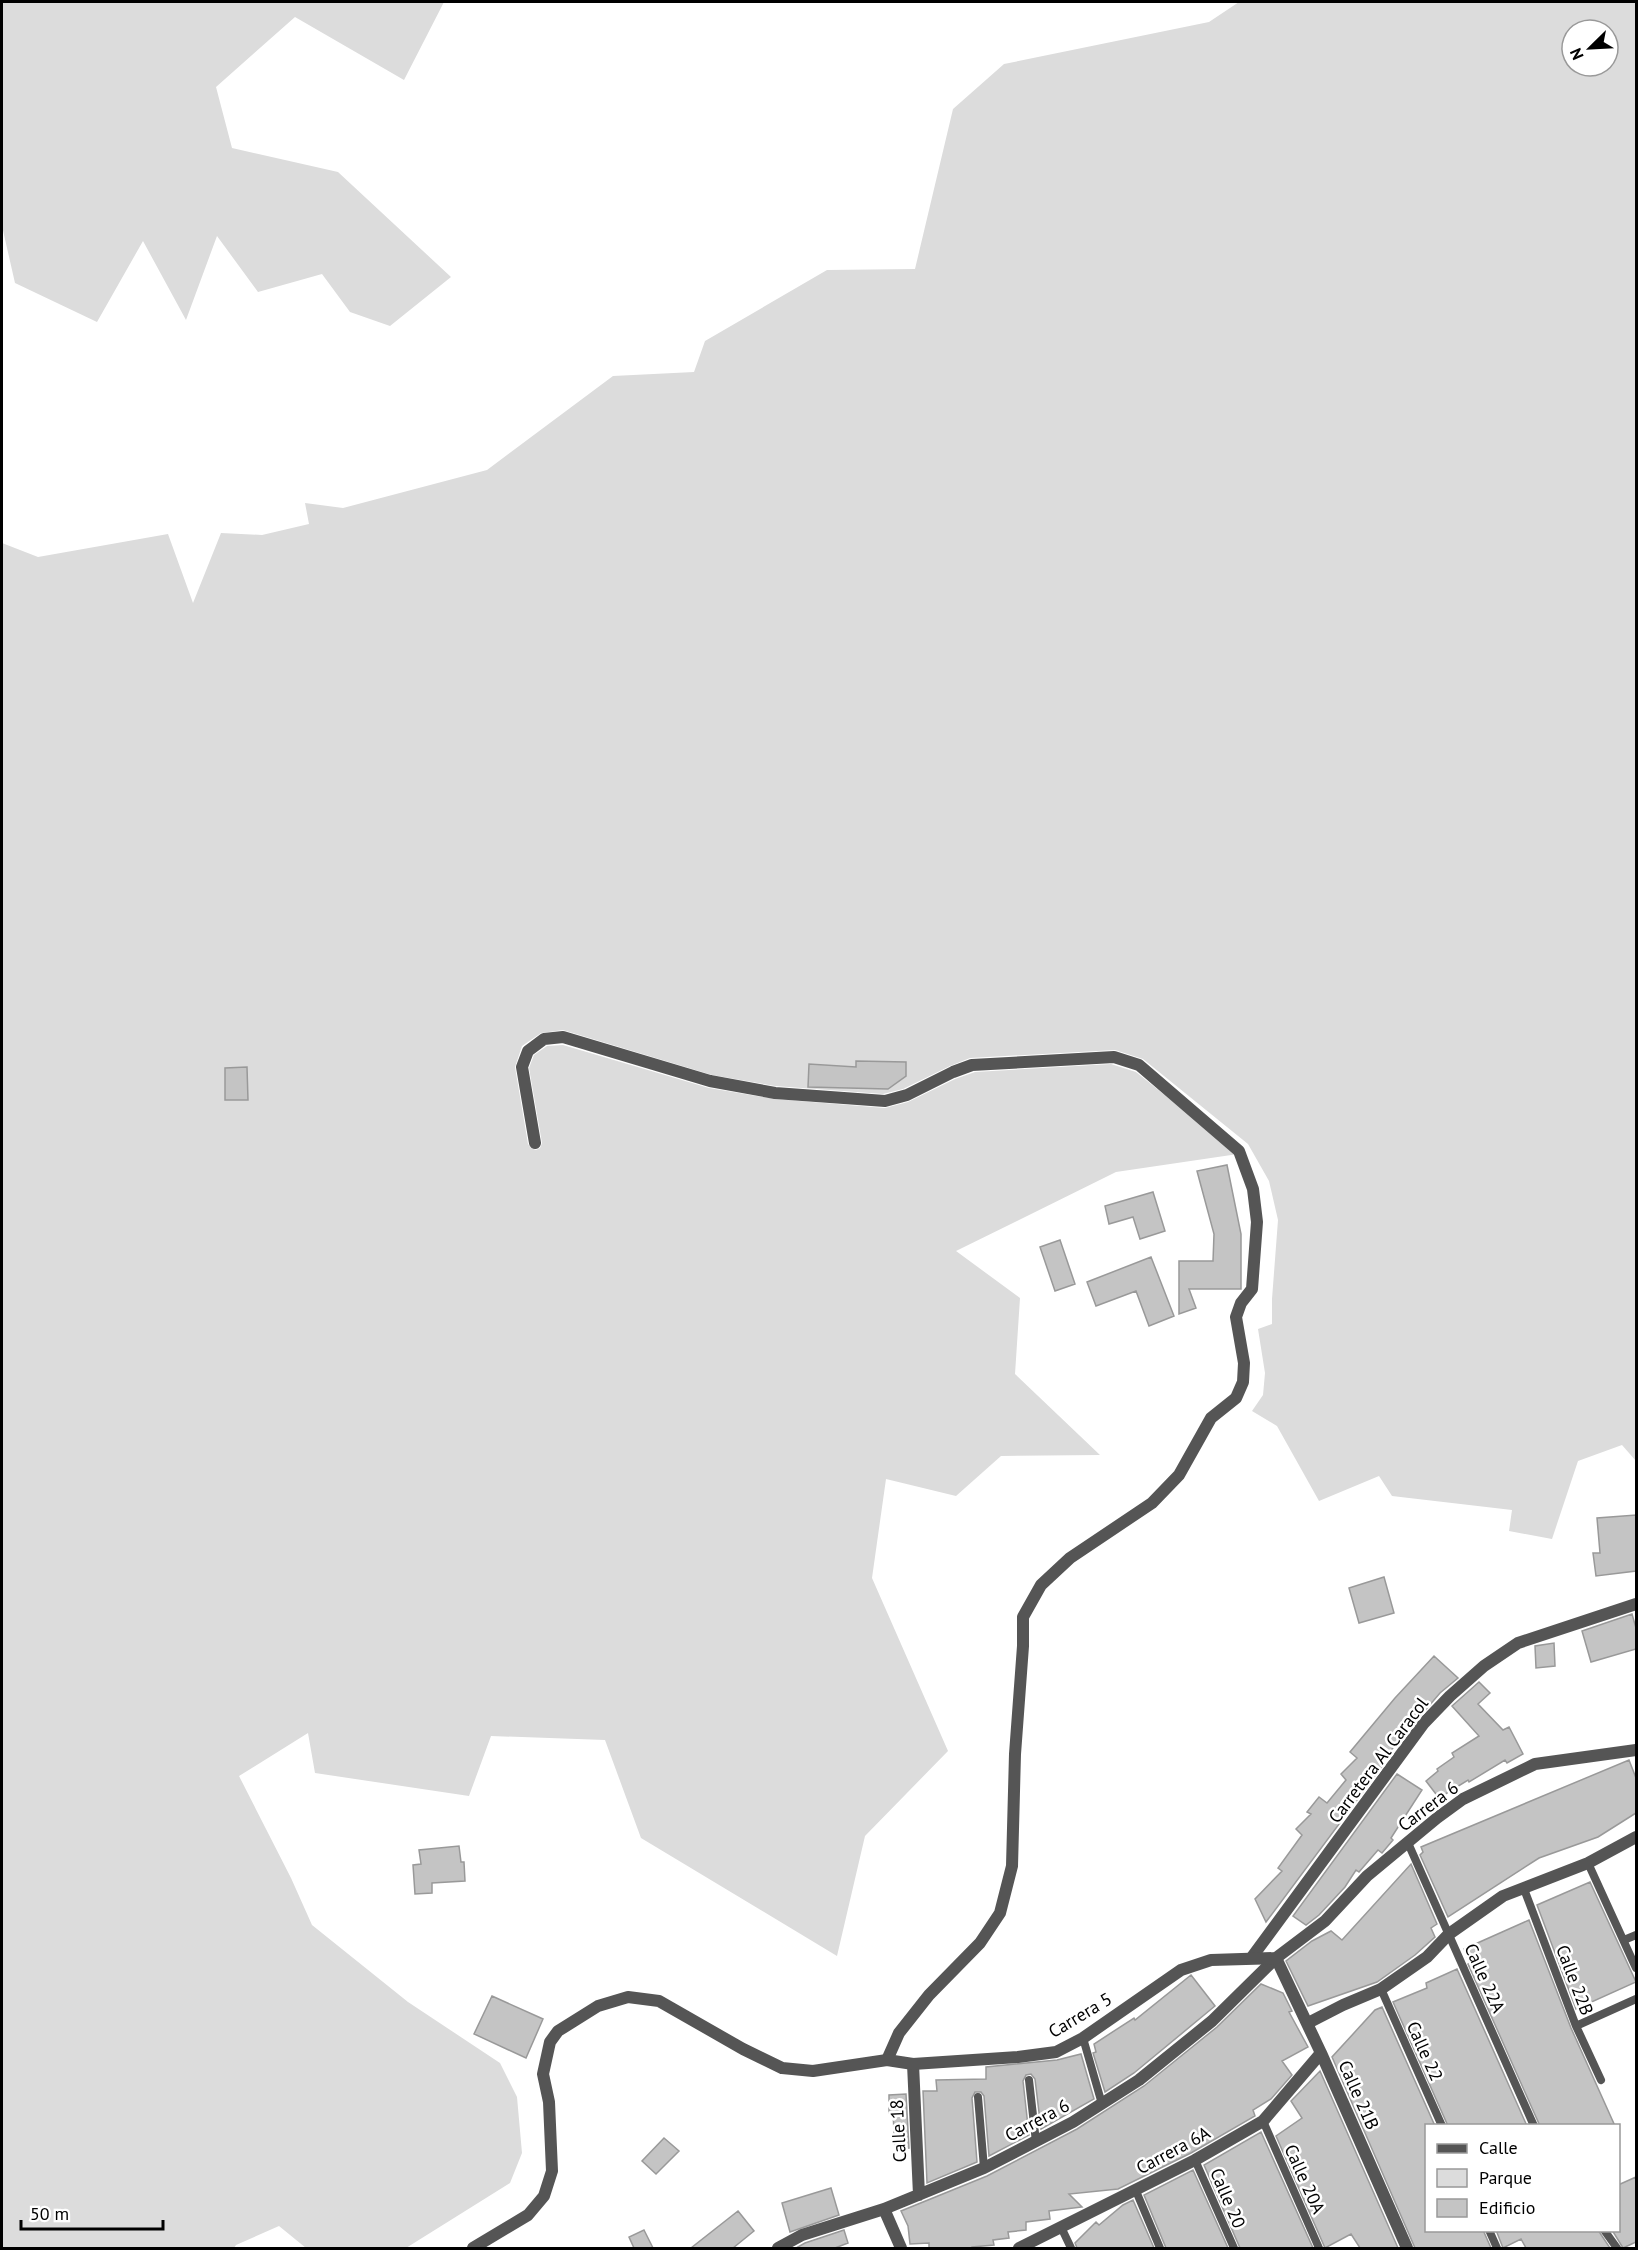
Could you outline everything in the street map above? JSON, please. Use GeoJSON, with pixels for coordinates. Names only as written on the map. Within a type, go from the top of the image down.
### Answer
{"type":"FeatureCollection","features":[{"type":"Feature","properties":{"kind":"street"},"geometry":{"type":"LineString","coordinates":[[535,1143],[522,1067],[528,1051],[544,1039],[563,1037],[710,1081],[775,1093],[885,1101],[907,1095],[972,1065],[1114,1057],[1139,1065],[1239,1151],[1253,1189],[1257,1222],[1252,1289],[1241,1304],[1236,1317],[1244,1362],[1243,1382],[1236,1398],[1211,1418],[1179,1475],[1152,1503],[1070,1558],[1041,1585],[1023,1617],[1015,1754],[1012,1866],[1000,1913],[980,1943],[929,1995],[899,2033],[887,2060]]}},
{"type":"Feature","properties":{"kind":"street","name":"Carretera Al Caracol"},"geometry":{"type":"LineString","coordinates":[[1252,1957],[1424,1723],[1450,1696],[1484,1666],[1518,1643],[1636,1604]]}},
{"type":"Feature","properties":{"kind":"street","name":"Carrera 6"},"geometry":{"type":"LineString","coordinates":[[778,2248],[802,2235],[884,2209],[984,2168],[1036,2142],[1139,2080],[1212,2022],[1276,1958],[1325,1921],[1367,1876],[1463,1799],[1535,1764],[1636,1750]]}},
{"type":"Feature","properties":{"kind":"street"},"geometry":{"type":"LineString","coordinates":[[1308,2023],[1381,1989],[1426,1958],[1449,1934],[1503,1896],[1588,1863],[1636,1837]]}},
{"type":"Feature","properties":{"kind":"street"},"geometry":{"type":"LineString","coordinates":[[1252,1957],[1276,1958]]}},
{"type":"Feature","properties":{"kind":"street","name":"Carrera 5"},"geometry":{"type":"LineString","coordinates":[[473,2248],[528,2215],[544,2196],[552,2171],[549,2102],[543,2074],[549,2042],[558,2031],[598,2006],[628,1997],[659,2001],[743,2049],[782,2068],[813,2072],[887,2060],[913,2064],[1018,2058],[1056,2052],[1083,2038],[1181,1970],[1211,1960],[1252,1957]]}},
{"type":"Feature","properties":{"kind":"street","name":"Calle 21B"},"geometry":{"type":"LineString","coordinates":[[1276,1958],[1308,2023],[1407,2248]]}},
{"type":"Feature","properties":{"kind":"street","name":"Carrera 6A"},"geometry":{"type":"LineString","coordinates":[[1019,2248],[1136,2191],[1263,2121],[1321,2053]]}},
{"type":"Feature","properties":{"kind":"street","name":"Calle 18"},"geometry":{"type":"LineString","coordinates":[[913,2064],[919,2195]]}},
{"type":"Feature","properties":{"kind":"street"},"geometry":{"type":"LineString","coordinates":[[884,2209],[901,2248]]}},
{"type":"Feature","properties":{"kind":"lane","name":"Calle 22A"},"geometry":{"type":"LineString","coordinates":[[1408,1843],[1533,2124]]}},
{"type":"Feature","properties":{"kind":"lane"},"geometry":{"type":"LineString","coordinates":[[1588,1863],[1636,1968]]}},
{"type":"Feature","properties":{"kind":"lane","name":"Calle 22B"},"geometry":{"type":"LineString","coordinates":[[1524,1889],[1576,2026],[1600,2080]]}},
{"type":"Feature","properties":{"kind":"lane"},"geometry":{"type":"LineString","coordinates":[[1624,1940],[1636,1935]]}},
{"type":"Feature","properties":{"kind":"lane","name":"Calle 22"},"geometry":{"type":"LineString","coordinates":[[1381,1989],[1441,2124]]}},
{"type":"Feature","properties":{"kind":"lane"},"geometry":{"type":"LineString","coordinates":[[1576,2026],[1636,1999]]}},
{"type":"Feature","properties":{"kind":"lane"},"geometry":{"type":"LineString","coordinates":[[1083,2038],[1102,2104]]}},
{"type":"Feature","properties":{"kind":"lane"},"geometry":{"type":"LineString","coordinates":[[1029,2080],[1036,2142]]}},
{"type":"Feature","properties":{"kind":"lane"},"geometry":{"type":"LineString","coordinates":[[978,2097],[984,2168]]}},
{"type":"Feature","properties":{"kind":"lane","name":"Calle 20A"},"geometry":{"type":"LineString","coordinates":[[1263,2121],[1319,2248]]}},
{"type":"Feature","properties":{"kind":"lane","name":"Calle 20"},"geometry":{"type":"LineString","coordinates":[[1195,2160],[1234,2248]]}},
{"type":"Feature","properties":{"kind":"lane"},"geometry":{"type":"LineString","coordinates":[[1136,2191],[1160,2248]]}},
{"type":"Feature","properties":{"kind":"lane"},"geometry":{"type":"LineString","coordinates":[[1061,2227],[1071,2248]]}},
{"type":"Feature","properties":{"kind":"lane"},"geometry":{"type":"LineString","coordinates":[[1490,2232],[1497,2248]]}},
{"type":"Feature","properties":{"kind":"lane"},"geometry":{"type":"LineString","coordinates":[[1606,2233],[1617,2248]]}},
{"type":"Feature","properties":{"kind":"green space"},"geometry":{"type":"Polygon","coordinates":[[[2,2],[444,2],[404,80],[295,17],[216,87],[232,148],[338,172],[451,277],[390,326],[350,312],[322,274],[258,292],[217,236],[186,320],[143,241],[97,322],[15,283],[2,226],[2,2]]]}},
{"type":"Feature","properties":{"kind":"green space"},"geometry":{"type":"Polygon","coordinates":[[[1239,2],[1636,2],[1636,1461],[1622,1445],[1578,1461],[1552,1539],[1509,1531],[1512,1510],[1392,1496],[1379,1476],[1319,1501],[1277,1426],[1252,1411],[1263,1395],[1265,1373],[1258,1329],[1272,1324],[1278,1220],[1269,1181],[1248,1144],[1143,1059],[1115,1050],[970,1058],[903,1089],[883,1094],[775,1086],[712,1075],[563,1030],[541,1033],[522,1046],[515,1067],[528,1144],[536,1150],[542,1143],[529,1068],[534,1055],[547,1046],[563,1045],[709,1088],[775,1099],[885,1108],[908,1102],[975,1072],[1111,1064],[1136,1072],[1238,1154],[1116,1172],[956,1251],[1020,1298],[1015,1374],[1100,1455],[1001,1456],[956,1496],[886,1479],[872,1578],[948,1751],[865,1836],[837,1956],[641,1838],[605,1740],[491,1736],[469,1796],[315,1773],[308,1733],[239,1776],[291,1878],[312,1925],[408,2002],[500,2063],[517,2097],[522,2153],[510,2183],[406,2248],[306,2248],[279,2226],[236,2245],[234,2248],[2,2248],[2,543],[38,557],[168,534],[193,603],[221,533],[262,535],[309,524],[305,503],[343,508],[487,470],[613,376],[694,372],[705,341],[827,270],[915,269],[953,109],[1004,64],[1209,22],[1239,2]]]}},
{"type":"Feature","properties":{"kind":"building"},"geometry":{"type":"Polygon","coordinates":[[[856,1061],[906,1062],[906,1076],[888,1089],[808,1087],[809,1064],[856,1067],[856,1061]]]}},
{"type":"Feature","properties":{"kind":"building"},"geometry":{"type":"Polygon","coordinates":[[[247,1067],[248,1100],[225,1100],[225,1068],[247,1067]]]}},
{"type":"Feature","properties":{"kind":"building"},"geometry":{"type":"Polygon","coordinates":[[[1227,1165],[1241,1234],[1241,1289],[1189,1289],[1196,1308],[1179,1314],[1179,1261],[1213,1261],[1214,1234],[1197,1171],[1227,1165]]]}},
{"type":"Feature","properties":{"kind":"building"},"geometry":{"type":"Polygon","coordinates":[[[1153,1192],[1165,1231],[1140,1239],[1133,1217],[1109,1224],[1105,1206],[1153,1192]]]}},
{"type":"Feature","properties":{"kind":"building"},"geometry":{"type":"Polygon","coordinates":[[[1060,1240],[1075,1284],[1055,1291],[1040,1247],[1060,1240]]]}},
{"type":"Feature","properties":{"kind":"building"},"geometry":{"type":"Polygon","coordinates":[[[1151,1257],[1174,1316],[1149,1326],[1136,1291],[1096,1306],[1087,1282],[1151,1257]]]}},
{"type":"Feature","properties":{"kind":"building"},"geometry":{"type":"Polygon","coordinates":[[[1636,1515],[1636,1571],[1596,1576],[1593,1553],[1600,1553],[1597,1518],[1636,1515]]]}},
{"type":"Feature","properties":{"kind":"building"},"geometry":{"type":"Polygon","coordinates":[[[1384,1577],[1394,1613],[1359,1623],[1349,1588],[1384,1577]]]}},
{"type":"Feature","properties":{"kind":"building"},"geometry":{"type":"Polygon","coordinates":[[[1632,1614],[1636,1628],[1636,1649],[1591,1662],[1582,1631],[1632,1614]]]}},
{"type":"Feature","properties":{"kind":"building"},"geometry":{"type":"Polygon","coordinates":[[[1554,1643],[1555,1666],[1536,1668],[1535,1646],[1554,1643]]]}},
{"type":"Feature","properties":{"kind":"building"},"geometry":{"type":"Polygon","coordinates":[[[1434,1656],[1458,1678],[1440,1693],[1380,1763],[1383,1765],[1266,1922],[1255,1899],[1282,1871],[1278,1868],[1302,1835],[1296,1829],[1311,1814],[1307,1812],[1319,1797],[1327,1803],[1346,1780],[1341,1774],[1357,1758],[1350,1752],[1434,1656]]]}},
{"type":"Feature","properties":{"kind":"building"},"geometry":{"type":"Polygon","coordinates":[[[1479,1682],[1490,1693],[1478,1704],[1503,1730],[1509,1727],[1523,1754],[1507,1763],[1505,1760],[1439,1798],[1426,1781],[1438,1771],[1437,1769],[1454,1757],[1452,1753],[1479,1736],[1452,1706],[1479,1682]]]}},
{"type":"Feature","properties":{"kind":"building"},"geometry":{"type":"Polygon","coordinates":[[[1629,1760],[1636,1778],[1636,1813],[1598,1837],[1539,1858],[1448,1917],[1420,1855],[1423,1852],[1421,1847],[1629,1760]]]}},
{"type":"Feature","properties":{"kind":"building"},"geometry":{"type":"Polygon","coordinates":[[[1397,1774],[1422,1790],[1391,1838],[1393,1840],[1382,1853],[1378,1850],[1359,1872],[1356,1870],[1345,1887],[1319,1915],[1306,1925],[1293,1916],[1397,1774]]]}},
{"type":"Feature","properties":{"kind":"building"},"geometry":{"type":"Polygon","coordinates":[[[459,1846],[461,1862],[464,1862],[465,1881],[432,1883],[432,1893],[415,1894],[413,1865],[421,1864],[419,1850],[459,1846]]]}},
{"type":"Feature","properties":{"kind":"building"},"geometry":{"type":"Polygon","coordinates":[[[1411,1864],[1437,1924],[1431,1928],[1435,1937],[1415,1955],[1377,1982],[1308,2006],[1286,1961],[1312,1941],[1331,1931],[1342,1940],[1411,1864]]]}},
{"type":"Feature","properties":{"kind":"building"},"geometry":{"type":"Polygon","coordinates":[[[1590,1882],[1636,1982],[1576,2009],[1537,1905],[1590,1882]]]}},
{"type":"Feature","properties":{"kind":"building"},"geometry":{"type":"Polygon","coordinates":[[[1529,1920],[1571,2028],[1614,2124],[1539,2124],[1468,1964],[1470,1963],[1464,1949],[1529,1920]]]}},
{"type":"Feature","properties":{"kind":"building"},"geometry":{"type":"Polygon","coordinates":[[[1457,1969],[1526,2124],[1447,2124],[1393,2002],[1427,1988],[1426,1983],[1457,1969]]]}},
{"type":"Feature","properties":{"kind":"building"},"geometry":{"type":"Polygon","coordinates":[[[1191,1975],[1215,2006],[1134,2073],[1105,2092],[1093,2053],[1096,2052],[1094,2044],[1134,2018],[1135,2020],[1191,1975]]]}},
{"type":"Feature","properties":{"kind":"building"},"geometry":{"type":"Polygon","coordinates":[[[1261,1984],[1283,1993],[1292,2011],[1289,2012],[1308,2047],[1282,2061],[1292,2075],[1271,2099],[1253,2110],[1255,2116],[1191,2153],[1118,2189],[1069,2194],[1082,2207],[1049,2211],[1050,2219],[1026,2222],[1026,2230],[1008,2232],[1009,2238],[993,2240],[994,2245],[972,2248],[929,2248],[929,2243],[910,2244],[908,2226],[901,2211],[987,2176],[1077,2129],[1144,2086],[1217,2027],[1261,1984]]]}},
{"type":"Feature","properties":{"kind":"building"},"geometry":{"type":"Polygon","coordinates":[[[492,1996],[543,2019],[526,2058],[474,2034],[492,1996]]]}},
{"type":"Feature","properties":{"kind":"building"},"geometry":{"type":"Polygon","coordinates":[[[1382,2007],[1434,2124],[1425,2124],[1425,2232],[1484,2232],[1491,2248],[1415,2248],[1332,2057],[1375,2010],[1382,2007]]]}},
{"type":"Feature","properties":{"kind":"building"},"geometry":{"type":"Polygon","coordinates":[[[1081,2054],[1094,2099],[1041,2129],[1035,2079],[1031,2074],[1026,2075],[1023,2081],[1029,2135],[989,2156],[984,2096],[981,2092],[975,2092],[972,2098],[977,2162],[927,2183],[923,2091],[937,2091],[936,2080],[986,2079],[986,2067],[1057,2060],[1081,2054]]]}},
{"type":"Feature","properties":{"kind":"building"},"geometry":{"type":"Polygon","coordinates":[[[1320,2071],[1398,2248],[1360,2248],[1351,2234],[1325,2248],[1276,2136],[1302,2118],[1291,2101],[1320,2071]]]}},
{"type":"Feature","properties":{"kind":"building"},"geometry":{"type":"Polygon","coordinates":[[[906,2094],[909,2148],[895,2149],[893,2113],[889,2113],[889,2095],[906,2094]]]}},
{"type":"Feature","properties":{"kind":"building"},"geometry":{"type":"Polygon","coordinates":[[[1261,2132],[1313,2248],[1240,2248],[1204,2165],[1261,2132]]]}},
{"type":"Feature","properties":{"kind":"building"},"geometry":{"type":"Polygon","coordinates":[[[664,2138],[679,2151],[656,2174],[642,2161],[664,2138]]]}},
{"type":"Feature","properties":{"kind":"building"},"geometry":{"type":"Polygon","coordinates":[[[1193,2170],[1228,2248],[1166,2248],[1144,2195],[1193,2170]]]}},
{"type":"Feature","properties":{"kind":"building"},"geometry":{"type":"Polygon","coordinates":[[[1636,2177],[1636,2242],[1623,2248],[1613,2232],[1620,2232],[1620,2184],[1636,2177]]]}},
{"type":"Feature","properties":{"kind":"building"},"geometry":{"type":"Polygon","coordinates":[[[831,2188],[839,2215],[790,2232],[782,2203],[831,2188]]]}},
{"type":"Feature","properties":{"kind":"building"},"geometry":{"type":"Polygon","coordinates":[[[1133,2200],[1154,2248],[1077,2248],[1075,2243],[1096,2222],[1099,2225],[1123,2205],[1133,2200]]]}},
{"type":"Feature","properties":{"kind":"building"},"geometry":{"type":"Polygon","coordinates":[[[738,2211],[754,2231],[733,2248],[691,2248],[738,2211]]]}},
{"type":"Feature","properties":{"kind":"building"},"geometry":{"type":"Polygon","coordinates":[[[644,2230],[653,2248],[634,2248],[629,2237],[644,2230]]]}},
{"type":"Feature","properties":{"kind":"building"},"geometry":{"type":"Polygon","coordinates":[[[844,2230],[848,2243],[835,2248],[796,2248],[805,2243],[844,2230]]]}},
{"type":"Feature","properties":{"kind":"building"},"geometry":{"type":"Polygon","coordinates":[[[1497,2232],[1599,2232],[1610,2248],[1526,2248],[1521,2239],[1503,2248],[1497,2232]]]}}]}
